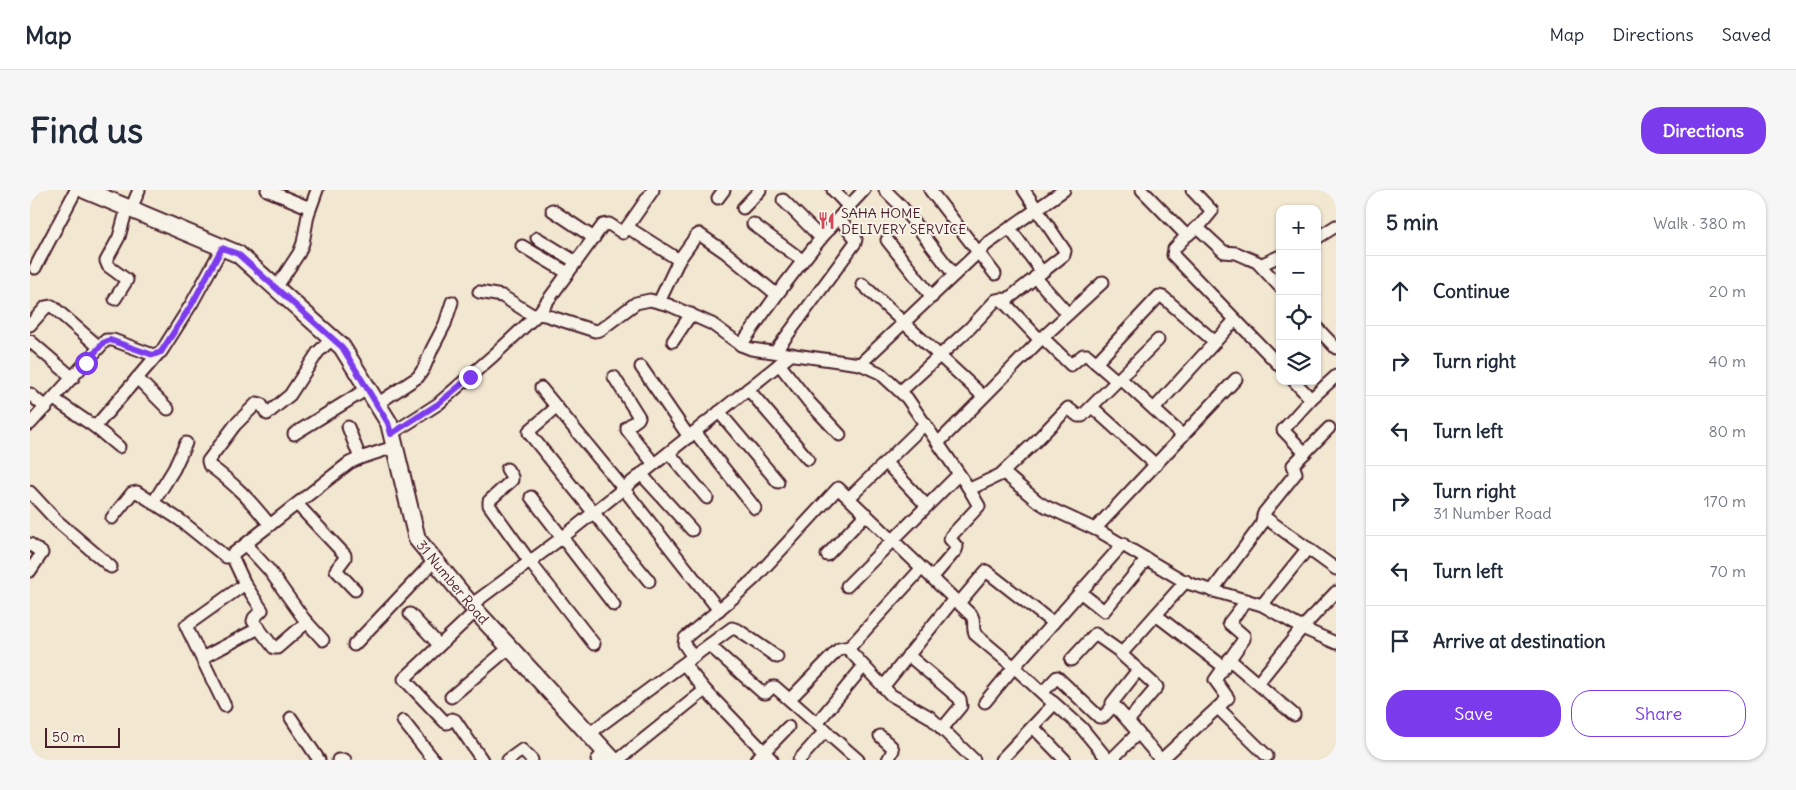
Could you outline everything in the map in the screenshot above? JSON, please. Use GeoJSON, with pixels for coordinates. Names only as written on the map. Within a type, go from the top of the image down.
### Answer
{"type":"FeatureCollection","features":[{"type":"Feature","properties":{"kind":"main road","name":"31 Number Road"},"geometry":{"type":"LineString","coordinates":[[85,190],[238,254],[342,347],[388,423],[417,539],[473,608],[590,733],[608,758]]}},
{"type":"Feature","properties":{"kind":"street"},"geometry":{"type":"LineString","coordinates":[[35,268],[76,190]]}},
{"type":"Feature","properties":{"kind":"street"},"geometry":{"type":"LineString","coordinates":[[115,299],[127,280],[108,266],[106,261],[119,237],[129,209],[140,190]]}},
{"type":"Feature","properties":{"kind":"street"},"geometry":{"type":"LineString","coordinates":[[267,190],[310,208]]}},
{"type":"Feature","properties":{"kind":"street"},"geometry":{"type":"LineString","coordinates":[[276,288],[299,253],[310,208],[317,190]]}},
{"type":"Feature","properties":{"kind":"street"},"geometry":{"type":"LineString","coordinates":[[112,518],[134,492],[180,520],[226,557],[232,556],[350,463],[393,441],[438,404],[536,315],[606,223],[621,233],[624,232],[653,190]]}},
{"type":"Feature","properties":{"kind":"street"},"geometry":{"type":"LineString","coordinates":[[743,208],[760,190]]}},
{"type":"Feature","properties":{"kind":"street"},"geometry":{"type":"LineString","coordinates":[[833,190],[849,207]]}},
{"type":"Feature","properties":{"kind":"street"},"geometry":{"type":"LineString","coordinates":[[741,345],[802,260],[864,190]]}},
{"type":"Feature","properties":{"kind":"street"},"geometry":{"type":"LineString","coordinates":[[885,190],[902,207],[954,275]]}},
{"type":"Feature","properties":{"kind":"street"},"geometry":{"type":"LineString","coordinates":[[930,190],[995,274]]}},
{"type":"Feature","properties":{"kind":"street"},"geometry":{"type":"LineString","coordinates":[[901,391],[941,356],[996,300],[1008,299],[1064,255],[1065,251],[1024,190]]}},
{"type":"Feature","properties":{"kind":"street"},"geometry":{"type":"LineString","coordinates":[[860,364],[906,323],[978,252],[1064,190]]}},
{"type":"Feature","properties":{"kind":"street"},"geometry":{"type":"LineString","coordinates":[[1142,190],[1187,236]]}},
{"type":"Feature","properties":{"kind":"street"},"geometry":{"type":"LineString","coordinates":[[1192,190],[1212,211],[1198,228],[1195,228],[1174,250],[1173,255],[1276,362]]}},
{"type":"Feature","properties":{"kind":"street"},"geometry":{"type":"LineString","coordinates":[[783,200],[821,238]]}},
{"type":"Feature","properties":{"kind":"street"},"geometry":{"type":"LineString","coordinates":[[552,210],[594,238]]}},
{"type":"Feature","properties":{"kind":"street"},"geometry":{"type":"LineString","coordinates":[[775,352],[855,243],[856,238],[839,218]]}},
{"type":"Feature","properties":{"kind":"street"},"geometry":{"type":"LineString","coordinates":[[753,224],[802,260]]}},
{"type":"Feature","properties":{"kind":"street"},"geometry":{"type":"LineString","coordinates":[[1321,235],[1336,226]]}},
{"type":"Feature","properties":{"kind":"street"},"geometry":{"type":"LineString","coordinates":[[627,227],[679,260]]}},
{"type":"Feature","properties":{"kind":"street"},"geometry":{"type":"LineString","coordinates":[[1198,228],[1224,252],[1236,253],[1253,259],[1276,283]]}},
{"type":"Feature","properties":{"kind":"street"},"geometry":{"type":"LineString","coordinates":[[1010,229],[1039,275],[1068,314]]}},
{"type":"Feature","properties":{"kind":"street"},"geometry":{"type":"LineString","coordinates":[[659,302],[679,260],[698,234],[725,252],[776,294]]}},
{"type":"Feature","properties":{"kind":"street"},"geometry":{"type":"LineString","coordinates":[[537,238],[576,262]]}},
{"type":"Feature","properties":{"kind":"street"},"geometry":{"type":"LineString","coordinates":[[887,240],[932,297]]}},
{"type":"Feature","properties":{"kind":"street"},"geometry":{"type":"LineString","coordinates":[[522,246],[568,274]]}},
{"type":"Feature","properties":{"kind":"street"},"geometry":{"type":"LineString","coordinates":[[95,428],[161,352],[192,304],[222,248]]}},
{"type":"Feature","properties":{"kind":"street"},"geometry":{"type":"LineString","coordinates":[[1260,265],[1276,258]]}},
{"type":"Feature","properties":{"kind":"street"},"geometry":{"type":"LineString","coordinates":[[938,443],[983,396],[1103,282]]}},
{"type":"Feature","properties":{"kind":"street"},"geometry":{"type":"LineString","coordinates":[[862,284],[983,396]]}},
{"type":"Feature","properties":{"kind":"street"},"geometry":{"type":"LineString","coordinates":[[479,292],[502,296],[536,315],[545,315],[595,331],[600,330],[636,303],[650,300],[691,314],[712,324],[741,345],[751,349],[860,364],[880,373],[908,398],[979,506],[951,536],[950,539],[957,547],[956,550],[932,578]]}},
{"type":"Feature","properties":{"kind":"street"},"geometry":{"type":"LineString","coordinates":[[1096,363],[1159,296],[1163,297],[1215,342]]}},
{"type":"Feature","properties":{"kind":"street"},"geometry":{"type":"LineString","coordinates":[[1000,299],[1071,365],[1084,354],[1119,380],[1182,435]]}},
{"type":"Feature","properties":{"kind":"street"},"geometry":{"type":"LineString","coordinates":[[377,404],[422,373],[445,324],[452,302]]}},
{"type":"Feature","properties":{"kind":"street"},"geometry":{"type":"LineString","coordinates":[[30,324],[46,307],[52,306],[99,348]]}},
{"type":"Feature","properties":{"kind":"street"},"geometry":{"type":"LineString","coordinates":[[673,341],[691,314]]}},
{"type":"Feature","properties":{"kind":"street"},"geometry":{"type":"LineString","coordinates":[[1154,409],[1235,320]]}},
{"type":"Feature","properties":{"kind":"street"},"geometry":{"type":"LineString","coordinates":[[1321,332],[1336,348]]}},
{"type":"Feature","properties":{"kind":"street"},"geometry":{"type":"LineString","coordinates":[[270,525],[234,483],[209,465],[208,461],[235,425],[257,403],[261,404],[267,414],[290,395],[318,352],[332,339]]}},
{"type":"Feature","properties":{"kind":"street"},"geometry":{"type":"LineString","coordinates":[[30,424],[74,378],[106,340],[153,355],[158,354]]}},
{"type":"Feature","properties":{"kind":"street"},"geometry":{"type":"LineString","coordinates":[[968,487],[972,488],[1002,473],[1068,408],[1080,417],[1158,340]]}},
{"type":"Feature","properties":{"kind":"street"},"geometry":{"type":"LineString","coordinates":[[30,341],[74,378]]}},
{"type":"Feature","properties":{"kind":"street"},"geometry":{"type":"LineString","coordinates":[[482,760],[455,720],[452,719],[447,723],[445,722],[404,678],[439,645],[473,608],[792,354]]}},
{"type":"Feature","properties":{"kind":"street"},"geometry":{"type":"LineString","coordinates":[[779,364],[809,402],[840,435]]}},
{"type":"Feature","properties":{"kind":"street"},"geometry":{"type":"LineString","coordinates":[[641,366],[692,435],[756,508]]}},
{"type":"Feature","properties":{"kind":"street"},"geometry":{"type":"LineString","coordinates":[[1305,453],[1283,430],[1311,399],[1336,376]]}},
{"type":"Feature","properties":{"kind":"street"},"geometry":{"type":"LineString","coordinates":[[614,377],[639,416],[626,430],[654,464]]}},
{"type":"Feature","properties":{"kind":"street"},"geometry":{"type":"LineString","coordinates":[[137,378],[168,409]]}},
{"type":"Feature","properties":{"kind":"street"},"geometry":{"type":"LineString","coordinates":[[1095,530],[1236,379]]}},
{"type":"Feature","properties":{"kind":"street"},"geometry":{"type":"LineString","coordinates":[[1298,385],[1311,399]]}},
{"type":"Feature","properties":{"kind":"street"},"geometry":{"type":"LineString","coordinates":[[541,388],[624,488],[719,610]]}},
{"type":"Feature","properties":{"kind":"street"},"geometry":{"type":"LineString","coordinates":[[294,434],[367,389]]}},
{"type":"Feature","properties":{"kind":"street"},"geometry":{"type":"LineString","coordinates":[[748,389],[808,459]]}},
{"type":"Feature","properties":{"kind":"street"},"geometry":{"type":"LineString","coordinates":[[30,394],[95,428],[119,447]]}},
{"type":"Feature","properties":{"kind":"street"},"geometry":{"type":"LineString","coordinates":[[557,407],[529,432],[649,581]]}},
{"type":"Feature","properties":{"kind":"street"},"geometry":{"type":"LineString","coordinates":[[1092,407],[1156,465]]}},
{"type":"Feature","properties":{"kind":"street"},"geometry":{"type":"LineString","coordinates":[[719,412],[778,482]]}},
{"type":"Feature","properties":{"kind":"street"},"geometry":{"type":"LineString","coordinates":[[850,497],[925,424]]}},
{"type":"Feature","properties":{"kind":"street"},"geometry":{"type":"LineString","coordinates":[[348,428],[360,458]]}},
{"type":"Feature","properties":{"kind":"street"},"geometry":{"type":"LineString","coordinates":[[1212,591],[1261,525],[1263,516],[1296,473],[1293,466],[1329,428]]}},
{"type":"Feature","properties":{"kind":"street"},"geometry":{"type":"LineString","coordinates":[[153,503],[174,469],[186,442]]}},
{"type":"Feature","properties":{"kind":"street"},"geometry":{"type":"LineString","coordinates":[[669,453],[707,498]]}},
{"type":"Feature","properties":{"kind":"street"},"geometry":{"type":"LineString","coordinates":[[886,462],[927,506]]}},
{"type":"Feature","properties":{"kind":"street"},"geometry":{"type":"LineString","coordinates":[[507,469],[512,480],[488,503],[530,562],[594,644]]}},
{"type":"Feature","properties":{"kind":"street"},"geometry":{"type":"LineString","coordinates":[[1002,473],[1006,474],[1036,501],[1123,544],[1186,581],[1212,591],[1262,605],[1302,628],[1336,643]]}},
{"type":"Feature","properties":{"kind":"street"},"geometry":{"type":"LineString","coordinates":[[641,474],[692,530]]}},
{"type":"Feature","properties":{"kind":"street"},"geometry":{"type":"LineString","coordinates":[[847,586],[959,474]]}},
{"type":"Feature","properties":{"kind":"street"},"geometry":{"type":"LineString","coordinates":[[788,728],[764,757],[705,690],[689,661],[684,644],[686,638],[755,578],[837,488],[850,497],[974,618],[973,629],[976,635],[1081,727],[1110,760],[1138,734]]}},
{"type":"Feature","properties":{"kind":"street"},"geometry":{"type":"LineString","coordinates":[[30,492],[57,522],[111,567]]}},
{"type":"Feature","properties":{"kind":"street"},"geometry":{"type":"LineString","coordinates":[[531,496],[614,605]]}},
{"type":"Feature","properties":{"kind":"street"},"geometry":{"type":"LineString","coordinates":[[297,504],[345,555],[345,558],[336,570],[355,590]]}},
{"type":"Feature","properties":{"kind":"street"},"geometry":{"type":"LineString","coordinates":[[827,555],[866,514]]}},
{"type":"Feature","properties":{"kind":"street"},"geometry":{"type":"LineString","coordinates":[[1263,516],[1336,570]]}},
{"type":"Feature","properties":{"kind":"street"},"geometry":{"type":"LineString","coordinates":[[30,544],[42,554],[30,571]]}},
{"type":"Feature","properties":{"kind":"street"},"geometry":{"type":"LineString","coordinates":[[985,702],[1123,544]]}},
{"type":"Feature","properties":{"kind":"street"},"geometry":{"type":"LineString","coordinates":[[246,545],[274,576],[307,622],[323,640]]}},
{"type":"Feature","properties":{"kind":"street"},"geometry":{"type":"LineString","coordinates":[[1262,605],[1308,548]]}},
{"type":"Feature","properties":{"kind":"street"},"geometry":{"type":"LineString","coordinates":[[232,556],[244,584],[262,610],[253,619],[276,649],[307,622]]}},
{"type":"Feature","properties":{"kind":"street"},"geometry":{"type":"LineString","coordinates":[[1080,592],[1104,611],[1147,559]]}},
{"type":"Feature","properties":{"kind":"street"},"geometry":{"type":"LineString","coordinates":[[354,645],[435,560]]}},
{"type":"Feature","properties":{"kind":"street"},"geometry":{"type":"LineString","coordinates":[[790,699],[839,649],[849,647],[921,568]]}},
{"type":"Feature","properties":{"kind":"street"},"geometry":{"type":"LineString","coordinates":[[883,687],[956,601],[986,570],[1053,623]]}},
{"type":"Feature","properties":{"kind":"street"},"geometry":{"type":"LineString","coordinates":[[1122,652],[1186,581]]}},
{"type":"Feature","properties":{"kind":"street"},"geometry":{"type":"LineString","coordinates":[[225,706],[186,626],[244,584]]}},
{"type":"Feature","properties":{"kind":"street"},"geometry":{"type":"LineString","coordinates":[[1258,683],[1302,628],[1336,592]]}},
{"type":"Feature","properties":{"kind":"street"},"geometry":{"type":"LineString","coordinates":[[1113,706],[1161,760],[1228,698],[1215,680],[1244,637],[1229,623],[1247,600]]}},
{"type":"Feature","properties":{"kind":"street"},"geometry":{"type":"LineString","coordinates":[[410,614],[439,645]]}},
{"type":"Feature","properties":{"kind":"street"},"geometry":{"type":"LineString","coordinates":[[1156,615],[1258,683],[1294,714]]}},
{"type":"Feature","properties":{"kind":"street"},"geometry":{"type":"LineString","coordinates":[[202,658],[259,628]]}},
{"type":"Feature","properties":{"kind":"street"},"geometry":{"type":"LineString","coordinates":[[590,733],[732,628],[735,628],[777,657]]}},
{"type":"Feature","properties":{"kind":"street"},"geometry":{"type":"LineString","coordinates":[[1071,660],[1095,634],[1122,652],[1123,656],[1157,687],[1128,721]]}},
{"type":"Feature","properties":{"kind":"street"},"geometry":{"type":"LineString","coordinates":[[709,645],[763,693],[766,693],[774,686],[858,760]]}},
{"type":"Feature","properties":{"kind":"street"},"geometry":{"type":"LineString","coordinates":[[451,697],[510,647]]}},
{"type":"Feature","properties":{"kind":"street"},"geometry":{"type":"LineString","coordinates":[[849,647],[849,652],[895,698],[930,717],[974,760]]}},
{"type":"Feature","properties":{"kind":"street"},"geometry":{"type":"LineString","coordinates":[[908,656],[962,702],[942,729]]}},
{"type":"Feature","properties":{"kind":"street"},"geometry":{"type":"LineString","coordinates":[[799,760],[863,666]]}},
{"type":"Feature","properties":{"kind":"street"},"geometry":{"type":"LineString","coordinates":[[1043,692],[1057,678],[1099,717],[1102,717],[1113,706],[1113,701],[1138,670]]}},
{"type":"Feature","properties":{"kind":"street"},"geometry":{"type":"LineString","coordinates":[[608,758],[705,690]]}},
{"type":"Feature","properties":{"kind":"street"},"geometry":{"type":"LineString","coordinates":[[1001,760],[1054,706],[1053,702]]}},
{"type":"Feature","properties":{"kind":"street"},"geometry":{"type":"LineString","coordinates":[[1218,708],[1267,756]]}},
{"type":"Feature","properties":{"kind":"street"},"geometry":{"type":"LineString","coordinates":[[291,718],[319,760]]}},
{"type":"Feature","properties":{"kind":"street"},"geometry":{"type":"LineString","coordinates":[[403,721],[434,760]]}},
{"type":"Feature","properties":{"kind":"street"},"geometry":{"type":"LineString","coordinates":[[1033,727],[1065,760]]}},
{"type":"Feature","properties":{"kind":"street"},"geometry":{"type":"LineString","coordinates":[[880,736],[892,747],[893,750],[888,760]]}},
{"type":"Feature","properties":{"kind":"street"},"geometry":{"type":"LineString","coordinates":[[508,760],[522,750],[532,760]]}},
{"type":"Feature","properties":{"kind":"street"},"geometry":{"type":"LineString","coordinates":[[338,760],[345,760]]}},
{"type":"Feature","properties":{"kind":"place","name":"SAHA HOME DELIVERY SERVICE"},"geometry":{"type":"Point","coordinates":[827,221]}},
{"type":"Feature","properties":{"kind":"route"},"geometry":{"type":"LineString","coordinates":[[86,363],[106,340],[113,340],[153,355],[161,352],[192,304],[222,248],[238,254],[342,347],[388,423],[391,434],[438,404],[470,377]]}}]}
